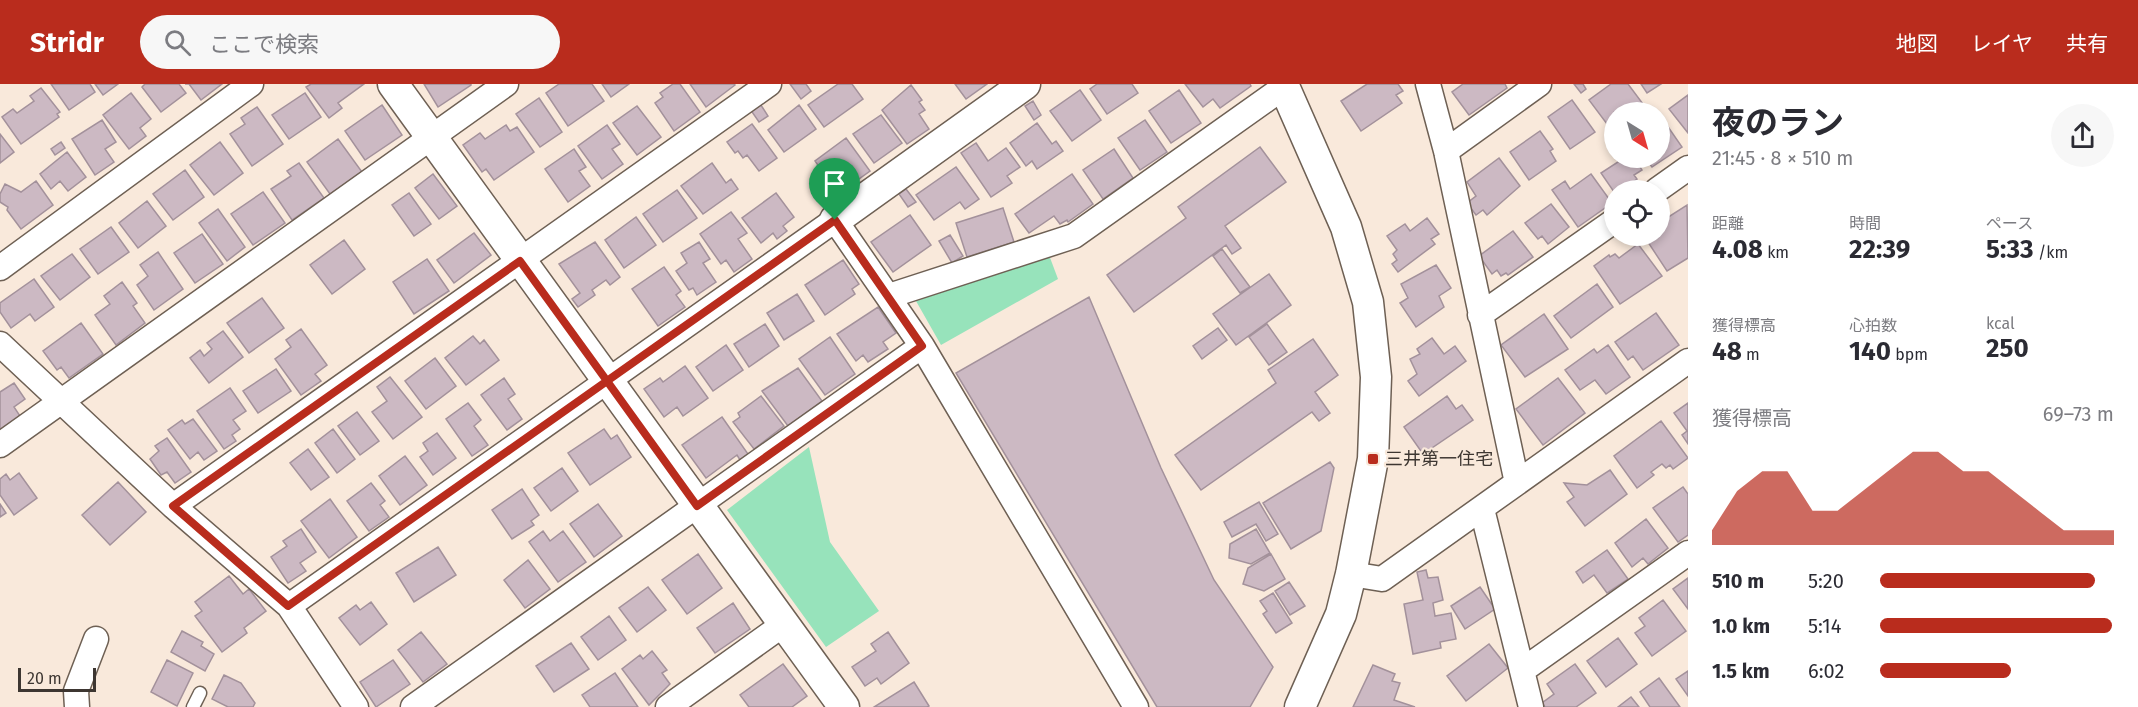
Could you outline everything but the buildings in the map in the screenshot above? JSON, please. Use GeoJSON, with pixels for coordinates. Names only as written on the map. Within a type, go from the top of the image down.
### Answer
{"type":"FeatureCollection","features":[{"type":"Feature","properties":{"kind":"street"},"geometry":{"type":"LineString","coordinates":[[0,268],[250,84]]}},
{"type":"Feature","properties":{"kind":"street"},"geometry":{"type":"LineString","coordinates":[[393,84],[844,707]]}},
{"type":"Feature","properties":{"kind":"street"},"geometry":{"type":"LineString","coordinates":[[0,445],[506,84]]}},
{"type":"Feature","properties":{"kind":"street"},"geometry":{"type":"LineString","coordinates":[[173,506],[769,84]]}},
{"type":"Feature","properties":{"kind":"street"},"geometry":{"type":"LineString","coordinates":[[288,606],[1025,84]]}},
{"type":"Feature","properties":{"kind":"street"},"geometry":{"type":"LineString","coordinates":[[1428,84],[1446,151],[1517,483]]}},
{"type":"Feature","properties":{"kind":"street"},"geometry":{"type":"LineString","coordinates":[[1446,151],[1539,84]]}},
{"type":"Feature","properties":{"kind":"street"},"geometry":{"type":"LineString","coordinates":[[890,296],[1074,236],[1284,85],[1346,227],[1368,302],[1376,377],[1373,459],[1351,574],[1341,614],[1300,707]]}},
{"type":"Feature","properties":{"kind":"street"},"geometry":{"type":"LineString","coordinates":[[1670,181],[1688,168]]}},
{"type":"Feature","properties":{"kind":"street"},"geometry":{"type":"LineString","coordinates":[[835,220],[890,296],[922,346],[1136,707]]}},
{"type":"Feature","properties":{"kind":"street"},"geometry":{"type":"LineString","coordinates":[[1480,315],[1604,228]]}},
{"type":"Feature","properties":{"kind":"street"},"geometry":{"type":"LineString","coordinates":[[0,344],[173,506],[288,606],[356,707]]}},
{"type":"Feature","properties":{"kind":"street"},"geometry":{"type":"LineString","coordinates":[[413,707],[922,346]]}},
{"type":"Feature","properties":{"kind":"street"},"geometry":{"type":"LineString","coordinates":[[1351,574],[1382,579],[1688,361]]}},
{"type":"Feature","properties":{"kind":"street"},"geometry":{"type":"LineString","coordinates":[[1482,509],[1531,707]]}},
{"type":"Feature","properties":{"kind":"street"},"geometry":{"type":"LineString","coordinates":[[1523,670],[1688,553]]}},
{"type":"Feature","properties":{"kind":"street"},"geometry":{"type":"LineString","coordinates":[[668,707],[784,624]]}},
{"type":"Feature","properties":{"kind":"street"},"geometry":{"type":"LineString","coordinates":[[77,707],[76,691],[96,639]]}},
{"type":"Feature","properties":{"kind":"lane"},"geometry":{"type":"LineString","coordinates":[[194,707],[200,693]]}},
{"type":"Feature","properties":{"kind":"green space"},"geometry":{"type":"Polygon","coordinates":[[[1049,255],[1058,279],[941,345],[916,301],[1049,255]]]}},
{"type":"Feature","properties":{"kind":"green space"},"geometry":{"type":"Polygon","coordinates":[[[809,447],[830,542],[879,611],[826,647],[727,510],[809,447]]]}},
{"type":"Feature","properties":{"kind":"place","name":"三井第一住宅"},"geometry":{"type":"Point","coordinates":[1373,459]}},
{"type":"Feature","properties":{"kind":"route"},"geometry":{"type":"LineString","coordinates":[[835,220],[607,381],[520,261],[173,506],[288,606],[607,381],[697,506],[922,346],[890,296],[835,220]]}}]}
